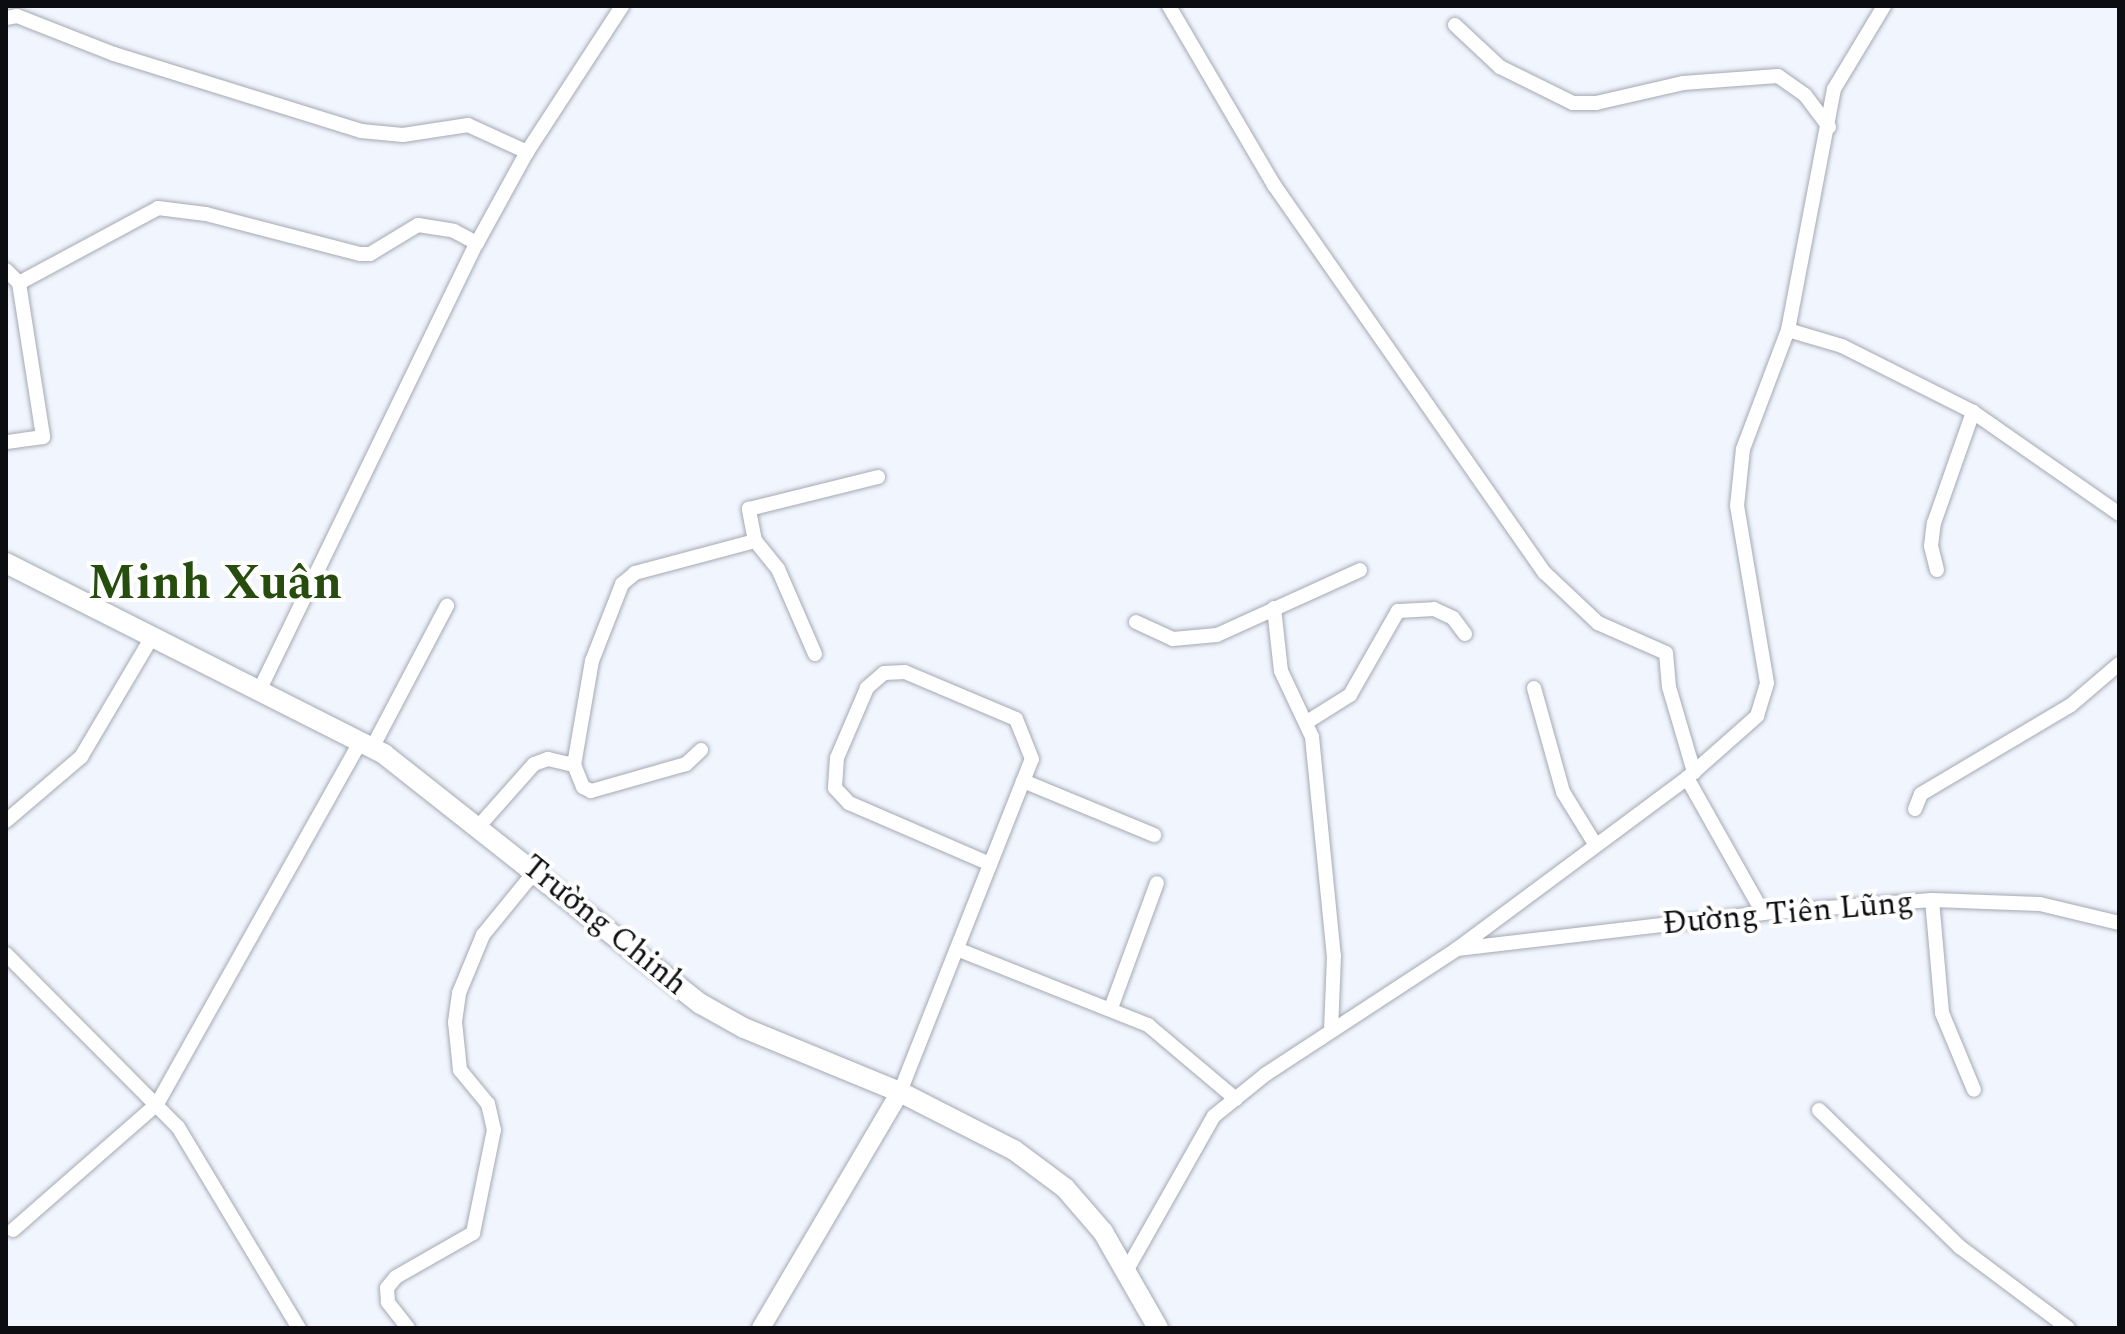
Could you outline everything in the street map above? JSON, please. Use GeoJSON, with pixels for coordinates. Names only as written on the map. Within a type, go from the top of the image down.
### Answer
{"type":"FeatureCollection","features":[{"type":"Feature","properties":{"kind":"main road","name":"Trường Chinh"},"geometry":{"type":"LineString","coordinates":[[6,563],[366,745],[536,870],[701,1004],[744,1028],[900,1092],[1014,1150],[1065,1188],[1103,1232],[1153,1326]]}},
{"type":"Feature","properties":{"kind":"street"},"geometry":{"type":"LineString","coordinates":[[1169,6],[1274,185],[1545,573],[1598,623],[1666,653],[1669,687],[1690,775],[1763,913]]}},
{"type":"Feature","properties":{"kind":"street"},"geometry":{"type":"LineString","coordinates":[[1125,1273],[1214,1116],[1331,1030],[1457,949],[1690,775],[1757,716],[1767,683],[1737,506],[1743,449],[1788,330],[1834,89],[1845,64],[1884,6]]}},
{"type":"Feature","properties":{"kind":"street"},"geometry":{"type":"LineString","coordinates":[[259,691],[357,480],[477,243],[527,152],[619,10]]}},
{"type":"Feature","properties":{"kind":"street"},"geometry":{"type":"LineString","coordinates":[[9,13],[361,131],[403,135],[468,125],[527,152]]}},
{"type":"Feature","properties":{"kind":"street"},"geometry":{"type":"LineString","coordinates":[[1455,25],[1500,67],[1573,103],[1596,103],[1683,83],[1778,76],[1805,95],[1829,127]]}},
{"type":"Feature","properties":{"kind":"street"},"geometry":{"type":"LineString","coordinates":[[19,283],[158,208],[206,214],[360,254],[370,254],[418,225],[432,224],[477,243]]}},
{"type":"Feature","properties":{"kind":"street"},"geometry":{"type":"LineString","coordinates":[[6,270],[19,283],[43,437],[6,442]]}},
{"type":"Feature","properties":{"kind":"street"},"geometry":{"type":"LineString","coordinates":[[1788,330],[1842,346],[1973,412],[2119,514]]}},
{"type":"Feature","properties":{"kind":"street"},"geometry":{"type":"LineString","coordinates":[[1937,570],[1931,546],[1934,523],[1973,412]]}},
{"type":"Feature","properties":{"kind":"street"},"geometry":{"type":"LineString","coordinates":[[815,654],[778,569],[755,541],[749,508],[878,477]]}},
{"type":"Feature","properties":{"kind":"street"},"geometry":{"type":"LineString","coordinates":[[701,750],[686,764],[591,791],[583,787],[574,765],[592,661],[622,584],[635,573],[755,541]]}},
{"type":"Feature","properties":{"kind":"street"},"geometry":{"type":"LineString","coordinates":[[1136,622],[1173,639],[1196,639],[1360,570]]}},
{"type":"Feature","properties":{"kind":"street"},"geometry":{"type":"LineString","coordinates":[[13,1230],[157,1104],[447,606]]}},
{"type":"Feature","properties":{"kind":"street"},"geometry":{"type":"LineString","coordinates":[[1274,608],[1281,671],[1307,722],[1334,956],[1331,1030]]}},
{"type":"Feature","properties":{"kind":"street"},"geometry":{"type":"LineString","coordinates":[[1307,722],[1350,695],[1398,611],[1434,609],[1453,618],[1465,634]]}},
{"type":"Feature","properties":{"kind":"street"},"geometry":{"type":"LineString","coordinates":[[6,821],[81,757],[152,637]]}},
{"type":"Feature","properties":{"kind":"street"},"geometry":{"type":"LineString","coordinates":[[1915,809],[1921,794],[2071,705],[2119,664]]}},
{"type":"Feature","properties":{"kind":"street"},"geometry":{"type":"LineString","coordinates":[[761,1328],[900,1092],[1032,759],[1016,719],[897,670],[871,682],[837,758],[835,788],[849,803],[990,864]]}},
{"type":"Feature","properties":{"kind":"street"},"geometry":{"type":"LineString","coordinates":[[1534,688],[1563,792],[1595,844]]}},
{"type":"Feature","properties":{"kind":"street"},"geometry":{"type":"LineString","coordinates":[[479,826],[534,764],[548,759],[574,765]]}},
{"type":"Feature","properties":{"kind":"street"},"geometry":{"type":"LineString","coordinates":[[1023,781],[1154,835]]}},
{"type":"Feature","properties":{"kind":"street"},"geometry":{"type":"LineString","coordinates":[[408,1328],[388,1302],[387,1288],[396,1277],[473,1233],[494,1130],[488,1104],[468,1084],[458,1062],[459,993],[483,935],[536,870]]}},
{"type":"Feature","properties":{"kind":"street"},"geometry":{"type":"LineString","coordinates":[[1111,1008],[1157,883]]}},
{"type":"Feature","properties":{"kind":"street"},"geometry":{"type":"LineString","coordinates":[[1932,900],[1942,1013],[1974,1090]]}},
{"type":"Feature","properties":{"kind":"street","name":"Đường Tiên Lũng"},"geometry":{"type":"LineString","coordinates":[[1457,949],[1763,913],[1932,900],[2040,904],[2119,923]]}},
{"type":"Feature","properties":{"kind":"street"},"geometry":{"type":"LineString","coordinates":[[957,949],[1111,1008],[1160,1033],[1236,1099]]}},
{"type":"Feature","properties":{"kind":"street"},"geometry":{"type":"LineString","coordinates":[[6,954],[157,1104],[198,1156],[299,1328]]}},
{"type":"Feature","properties":{"kind":"street"},"geometry":{"type":"LineString","coordinates":[[1819,1110],[1960,1247],[2068,1328]]}},
{"type":"Feature","properties":{"kind":"district","name":"Minh Xuân"},"geometry":{"type":"Point","coordinates":[215,584]}}]}
